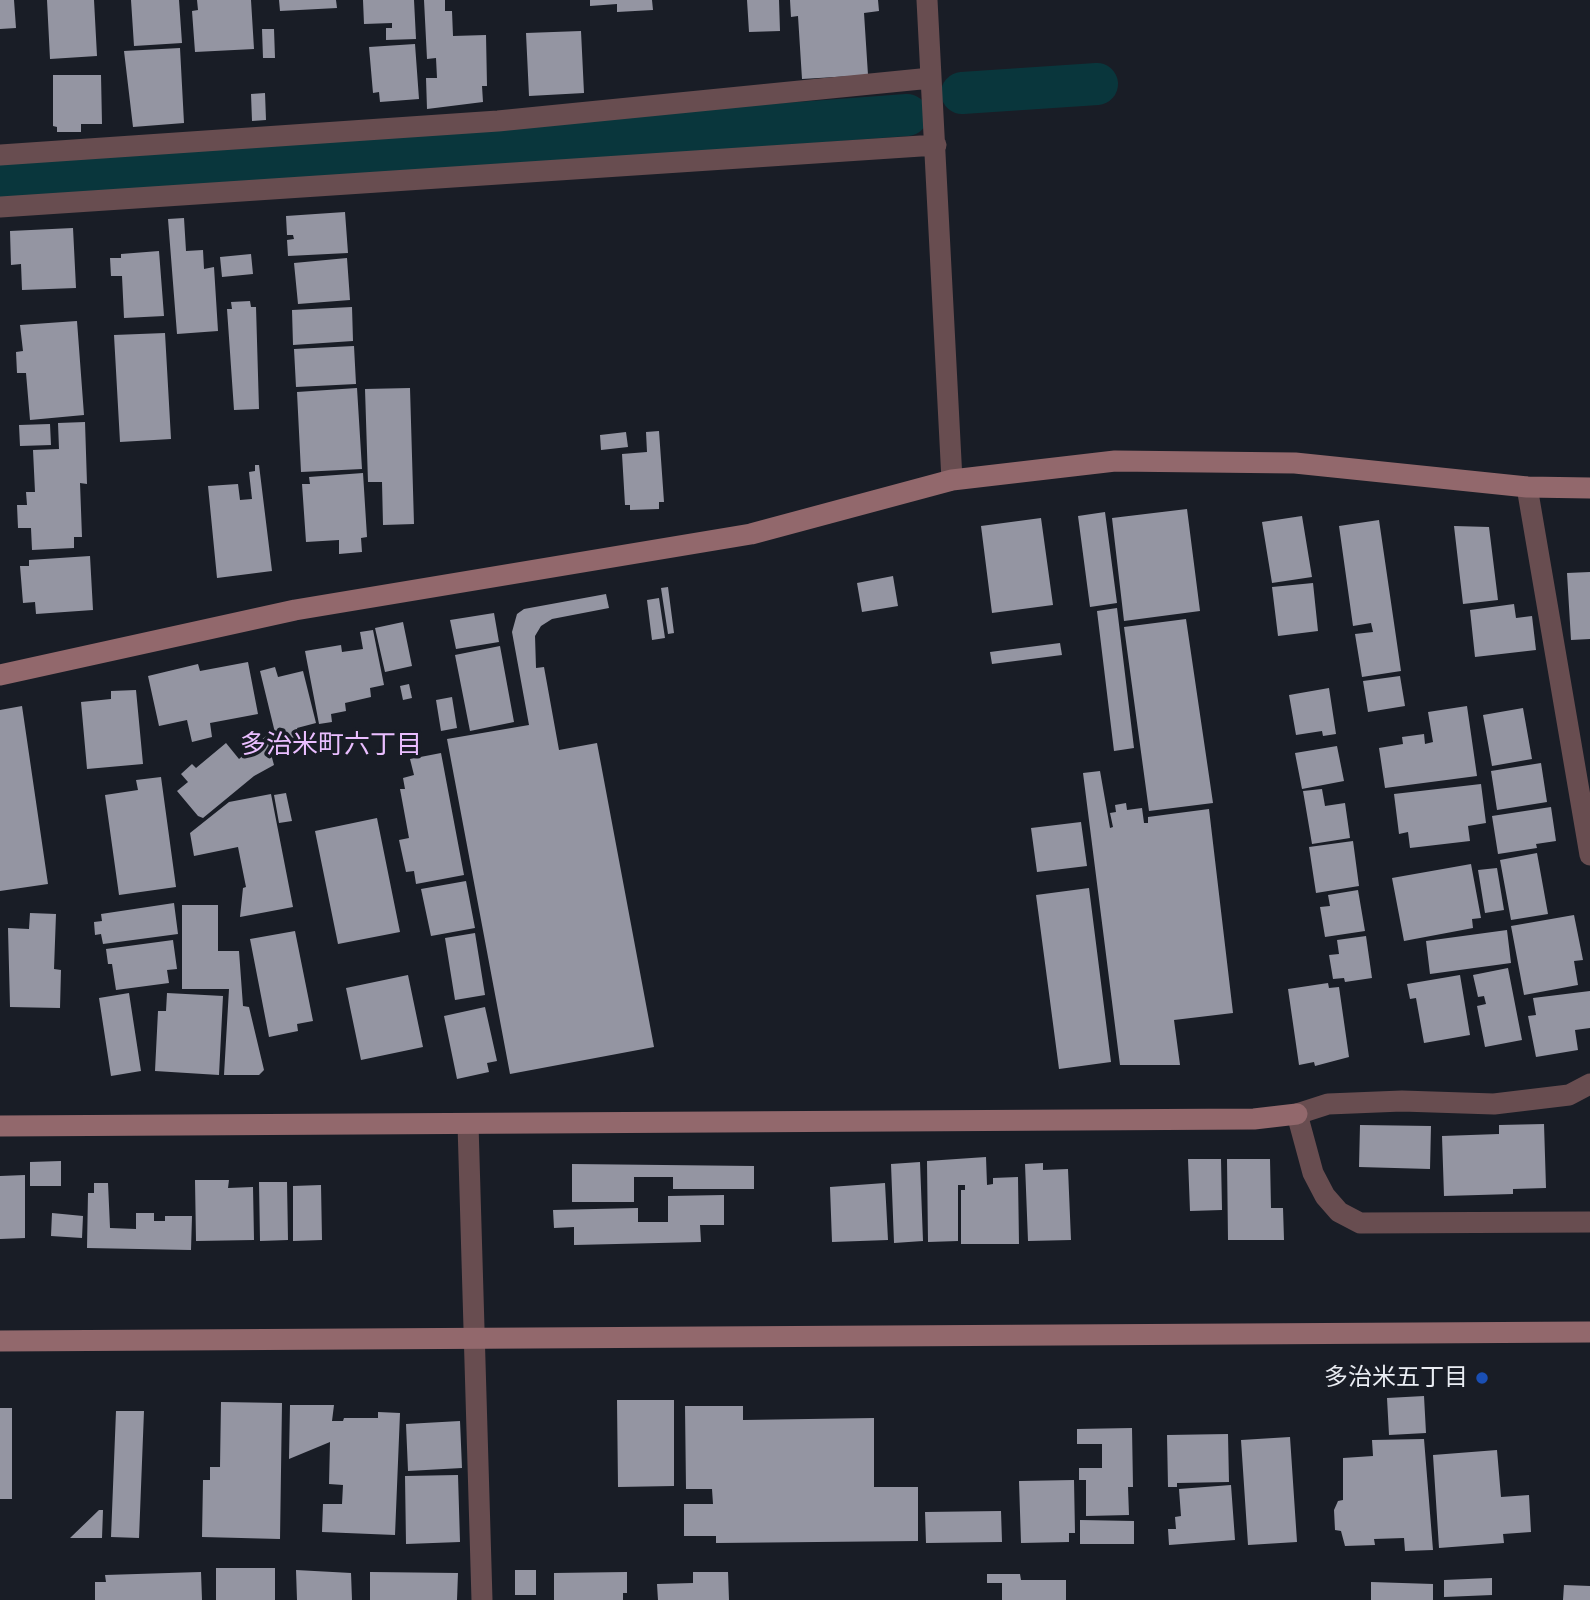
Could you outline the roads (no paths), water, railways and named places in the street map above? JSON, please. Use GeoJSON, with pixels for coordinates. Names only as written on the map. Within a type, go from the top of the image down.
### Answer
{"type":"FeatureCollection","features":[{"type":"Feature","properties":{"kind":"street"},"geometry":{"type":"LineString","coordinates":[[927,0],[952,480]]}},
{"type":"Feature","properties":{"kind":"street"},"geometry":{"type":"LineString","coordinates":[[0,155],[498,121],[931,78]]}},
{"type":"Feature","properties":{"kind":"street"},"geometry":{"type":"LineString","coordinates":[[0,207],[936,145]]}},
{"type":"Feature","properties":{"kind":"street"},"geometry":{"type":"LineString","coordinates":[[0,675],[295,610],[751,534],[952,480],[1115,461],[1295,463],[1528,487],[1590,488]]}},
{"type":"Feature","properties":{"kind":"street"},"geometry":{"type":"LineString","coordinates":[[1528,487],[1590,855]]}},
{"type":"Feature","properties":{"kind":"street"},"geometry":{"type":"LineString","coordinates":[[0,1126],[1240,1119],[1297,1114],[1328,1104],[1402,1101],[1494,1104],[1569,1096],[1590,1084]]}},
{"type":"Feature","properties":{"kind":"street"},"geometry":{"type":"LineString","coordinates":[[1297,1114],[1313,1173],[1325,1196],[1339,1212],[1360,1223],[1590,1222]]}},
{"type":"Feature","properties":{"kind":"street"},"geometry":{"type":"LineString","coordinates":[[468,1124],[482,1600]]}},
{"type":"Feature","properties":{"kind":"street"},"geometry":{"type":"LineString","coordinates":[[0,1341],[1590,1332]]}},
{"type":"Feature","properties":{"kind":"waterway"},"geometry":{"type":"LineString","coordinates":[[962,93],[1097,84]]}},
{"type":"Feature","properties":{"kind":"waterway"},"geometry":{"type":"LineString","coordinates":[[0,182],[907,115]]}},
{"type":"Feature","properties":{"kind":"place","name":"多治米五丁目"},"geometry":{"type":"Point","coordinates":[1482,1378]}},
{"type":"Feature","properties":{"kind":"district","name":"多治米町六丁目"},"geometry":{"type":"Point","coordinates":[331,746]}}]}
